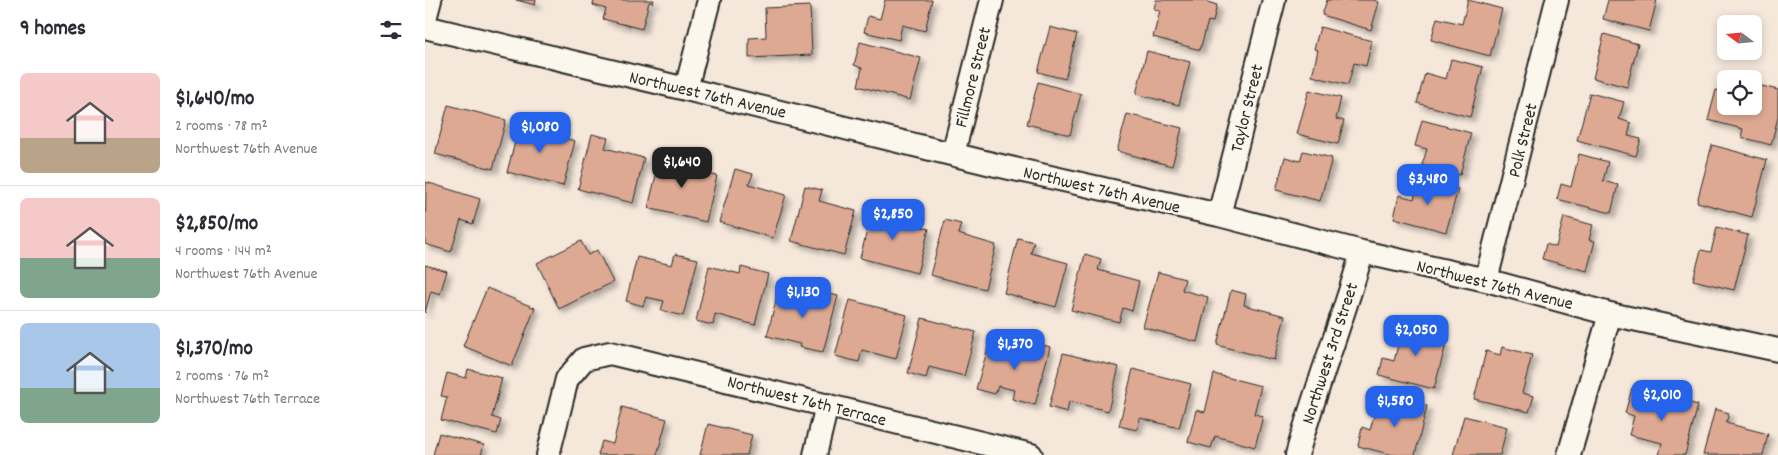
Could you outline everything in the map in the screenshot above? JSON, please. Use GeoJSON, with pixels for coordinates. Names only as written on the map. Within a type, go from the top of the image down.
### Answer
{"type":"FeatureCollection","features":[{"type":"Feature","properties":{"kind":"street"},"geometry":{"type":"LineString","coordinates":[[425,19],[430,0]]}},
{"type":"Feature","properties":{"kind":"street"},"geometry":{"type":"LineString","coordinates":[[686,89],[709,0]]}},
{"type":"Feature","properties":{"kind":"street","name":"Fillmore Street"},"geometry":{"type":"LineString","coordinates":[[953,154],[992,0]]}},
{"type":"Feature","properties":{"kind":"street","name":"Taylor Street"},"geometry":{"type":"LineString","coordinates":[[1219,215],[1274,0]]}},
{"type":"Feature","properties":{"kind":"street","name":"Polk Street"},"geometry":{"type":"LineString","coordinates":[[1486,280],[1557,0]]}},
{"type":"Feature","properties":{"kind":"street","name":"Northwest 76th Avenue"},"geometry":{"type":"LineString","coordinates":[[425,27],[953,154],[1219,215],[1362,252],[1486,280],[1610,314],[1777,346]]}},
{"type":"Feature","properties":{"kind":"street","name":"Northwest 3rd Street"},"geometry":{"type":"LineString","coordinates":[[1297,455],[1305,425],[1351,292],[1362,252]]}},
{"type":"Feature","properties":{"kind":"street"},"geometry":{"type":"LineString","coordinates":[[1569,455],[1610,314]]}},
{"type":"Feature","properties":{"kind":"street","name":"Northwest 76th Terrace"},"geometry":{"type":"LineString","coordinates":[[548,455],[567,379],[584,359],[610,352],[1031,455]]}},
{"type":"Feature","properties":{"kind":"street"},"geometry":{"type":"LineString","coordinates":[[815,455],[827,405]]}},
{"type":"Feature","properties":{"kind":"building"},"geometry":{"type":"Polygon","coordinates":[[[516,0],[536,0],[535,5],[516,0]]]}},
{"type":"Feature","properties":{"kind":"building"},"geometry":{"type":"Polygon","coordinates":[[[594,0],[654,0],[653,3],[649,2],[642,29],[603,19],[606,9],[593,5],[594,0]]]}},
{"type":"Feature","properties":{"kind":"building"},"geometry":{"type":"Polygon","coordinates":[[[885,0],[932,0],[925,31],[902,25],[899,40],[864,32],[868,16],[880,19],[885,0]]]}},
{"type":"Feature","properties":{"kind":"building"},"geometry":{"type":"Polygon","coordinates":[[[1156,0],[1201,0],[1217,5],[1213,22],[1208,21],[1200,50],[1153,37],[1160,11],[1154,9],[1156,0]]]}},
{"type":"Feature","properties":{"kind":"building"},"geometry":{"type":"Polygon","coordinates":[[[1327,0],[1373,0],[1379,2],[1371,30],[1322,15],[1327,0]]]}},
{"type":"Feature","properties":{"kind":"building"},"geometry":{"type":"Polygon","coordinates":[[[1468,0],[1502,9],[1490,56],[1431,40],[1437,18],[1462,24],[1468,0]]]}},
{"type":"Feature","properties":{"kind":"building"},"geometry":{"type":"Polygon","coordinates":[[[1608,0],[1657,0],[1649,31],[1603,19],[1608,0]]]}},
{"type":"Feature","properties":{"kind":"building"},"geometry":{"type":"Polygon","coordinates":[[[810,6],[812,55],[749,58],[749,38],[766,37],[765,8],[810,6]]]}},
{"type":"Feature","properties":{"kind":"building"},"geometry":{"type":"Polygon","coordinates":[[[1050,27],[1077,34],[1065,79],[1038,72],[1050,27]]]}},
{"type":"Feature","properties":{"kind":"building"},"geometry":{"type":"Polygon","coordinates":[[[1320,27],[1372,41],[1366,66],[1354,63],[1348,85],[1312,76],[1318,50],[1314,49],[1320,27]]]}},
{"type":"Feature","properties":{"kind":"building"},"geometry":{"type":"Polygon","coordinates":[[[1604,34],[1638,44],[1627,87],[1593,78],[1604,34]]]}},
{"type":"Feature","properties":{"kind":"building"},"geometry":{"type":"Polygon","coordinates":[[[860,42],[921,58],[910,100],[858,86],[862,68],[854,65],[860,42]]]}},
{"type":"Feature","properties":{"kind":"building"},"geometry":{"type":"Polygon","coordinates":[[[1147,51],[1190,62],[1179,105],[1136,94],[1147,51]]]}},
{"type":"Feature","properties":{"kind":"building"},"geometry":{"type":"Polygon","coordinates":[[[1451,59],[1483,67],[1470,117],[1417,103],[1425,73],[1446,79],[1451,59]]]}},
{"type":"Feature","properties":{"kind":"building"},"geometry":{"type":"Polygon","coordinates":[[[1038,82],[1081,94],[1070,135],[1027,124],[1038,82]]]}},
{"type":"Feature","properties":{"kind":"building"},"geometry":{"type":"Polygon","coordinates":[[[1762,86],[1778,90],[1778,117],[1771,145],[1741,137],[1743,129],[1708,120],[1716,90],[1717,115],[1762,115],[1762,86]]]}},
{"type":"Feature","properties":{"kind":"building"},"geometry":{"type":"Polygon","coordinates":[[[1309,90],[1341,98],[1336,119],[1344,121],[1338,144],[1297,134],[1309,90]]]}},
{"type":"Feature","properties":{"kind":"building"},"geometry":{"type":"Polygon","coordinates":[[[1590,93],[1624,102],[1619,119],[1631,123],[1628,136],[1641,139],[1636,156],[1577,140],[1590,93]]]}},
{"type":"Feature","properties":{"kind":"building"},"geometry":{"type":"Polygon","coordinates":[[[448,105],[506,120],[493,169],[435,154],[448,105]]]}},
{"type":"Feature","properties":{"kind":"building"},"geometry":{"type":"Polygon","coordinates":[[[1127,114],[1182,128],[1172,166],[1117,151],[1127,114]]]}},
{"type":"Feature","properties":{"kind":"building"},"geometry":{"type":"Polygon","coordinates":[[[522,116],[540,121],[537,131],[575,141],[563,186],[507,172],[522,116]]]}},
{"type":"Feature","properties":{"kind":"building"},"geometry":{"type":"Polygon","coordinates":[[[1422,120],[1471,133],[1460,175],[1422,165],[1427,149],[1415,146],[1422,120]]]}},
{"type":"Feature","properties":{"kind":"building"},"geometry":{"type":"Polygon","coordinates":[[[592,134],[608,138],[605,148],[644,158],[633,203],[578,189],[592,134]]]}},
{"type":"Feature","properties":{"kind":"building"},"geometry":{"type":"Polygon","coordinates":[[[1712,145],[1767,160],[1752,217],[1697,202],[1712,145]]]}},
{"type":"Feature","properties":{"kind":"building"},"geometry":{"type":"Polygon","coordinates":[[[662,150],[681,155],[677,166],[717,176],[706,222],[648,208],[662,150]]]}},
{"type":"Feature","properties":{"kind":"building"},"geometry":{"type":"Polygon","coordinates":[[[1303,151],[1332,158],[1320,201],[1276,190],[1285,157],[1300,161],[1303,151]]]}},
{"type":"Feature","properties":{"kind":"building"},"geometry":{"type":"Polygon","coordinates":[[[1579,154],[1608,162],[1603,181],[1618,185],[1611,213],[1557,199],[1561,184],[1571,187],[1579,154]]]}},
{"type":"Feature","properties":{"kind":"building"},"geometry":{"type":"Polygon","coordinates":[[[735,169],[753,174],[749,184],[786,195],[773,238],[719,222],[735,169]]]}},
{"type":"Feature","properties":{"kind":"building"},"geometry":{"type":"Polygon","coordinates":[[[1419,179],[1458,189],[1446,232],[1394,218],[1399,195],[1414,199],[1419,179]]]}},
{"type":"Feature","properties":{"kind":"building"},"geometry":{"type":"Polygon","coordinates":[[[426,182],[480,199],[473,224],[461,220],[451,252],[425,244],[426,182]]]}},
{"type":"Feature","properties":{"kind":"building"},"geometry":{"type":"Polygon","coordinates":[[[805,186],[822,190],[819,201],[856,211],[844,255],[791,241],[805,186]]]}},
{"type":"Feature","properties":{"kind":"building"},"geometry":{"type":"Polygon","coordinates":[[[874,203],[890,207],[887,218],[929,229],[917,273],[860,258],[874,203]]]}},
{"type":"Feature","properties":{"kind":"building"},"geometry":{"type":"Polygon","coordinates":[[[1564,217],[1593,225],[1589,240],[1595,241],[1587,271],[1542,259],[1546,244],[1556,247],[1564,217]]]}},
{"type":"Feature","properties":{"kind":"building"},"geometry":{"type":"Polygon","coordinates":[[[945,220],[961,224],[958,234],[996,245],[985,289],[930,275],[945,220]]]}},
{"type":"Feature","properties":{"kind":"building"},"geometry":{"type":"Polygon","coordinates":[[[1717,227],[1748,235],[1734,290],[1693,280],[1701,250],[1711,252],[1717,227]]]}},
{"type":"Feature","properties":{"kind":"building"},"geometry":{"type":"Polygon","coordinates":[[[1018,238],[1034,242],[1031,253],[1068,263],[1056,307],[1004,293],[1018,238]]]}},
{"type":"Feature","properties":{"kind":"building"},"geometry":{"type":"Polygon","coordinates":[[[581,241],[588,255],[597,250],[613,282],[559,309],[537,263],[581,241]]]}},
{"type":"Feature","properties":{"kind":"building"},"geometry":{"type":"Polygon","coordinates":[[[675,254],[698,259],[683,316],[661,310],[664,301],[646,297],[643,306],[626,301],[637,257],[672,265],[675,254]]]}},
{"type":"Feature","properties":{"kind":"building"},"geometry":{"type":"Polygon","coordinates":[[[1085,254],[1101,259],[1098,270],[1139,281],[1132,311],[1123,308],[1119,322],[1071,310],[1085,254]]]}},
{"type":"Feature","properties":{"kind":"building"},"geometry":{"type":"Polygon","coordinates":[[[425,265],[447,271],[440,294],[431,291],[425,313],[425,265]]]}},
{"type":"Feature","properties":{"kind":"building"},"geometry":{"type":"Polygon","coordinates":[[[709,266],[740,274],[741,267],[768,274],[755,325],[715,314],[713,325],[696,321],[709,266]]]}},
{"type":"Feature","properties":{"kind":"building"},"geometry":{"type":"Polygon","coordinates":[[[1158,272],[1185,279],[1182,290],[1208,297],[1197,342],[1143,327],[1158,272]]]}},
{"type":"Feature","properties":{"kind":"building"},"geometry":{"type":"Polygon","coordinates":[[[487,288],[535,308],[512,366],[463,346],[487,288]]]}},
{"type":"Feature","properties":{"kind":"building"},"geometry":{"type":"Polygon","coordinates":[[[814,290],[838,296],[823,352],[799,347],[800,344],[767,336],[778,292],[811,300],[814,290]]]}},
{"type":"Feature","properties":{"kind":"building"},"geometry":{"type":"Polygon","coordinates":[[[1231,290],[1246,294],[1244,305],[1285,316],[1274,360],[1217,345],[1231,290]]]}},
{"type":"Feature","properties":{"kind":"building"},"geometry":{"type":"Polygon","coordinates":[[[850,300],[907,315],[896,359],[862,350],[859,362],[835,356],[850,300]]]}},
{"type":"Feature","properties":{"kind":"building"},"geometry":{"type":"Polygon","coordinates":[[[922,318],[976,332],[964,376],[929,367],[926,378],[908,373],[922,318]]]}},
{"type":"Feature","properties":{"kind":"building"},"geometry":{"type":"Polygon","coordinates":[[[1404,321],[1436,329],[1433,341],[1446,344],[1434,389],[1379,375],[1383,358],[1394,361],[1404,321]]]}},
{"type":"Feature","properties":{"kind":"building"},"geometry":{"type":"Polygon","coordinates":[[[1027,340],[1050,347],[1035,405],[1012,399],[1014,390],[998,386],[995,394],[976,389],[989,344],[1024,354],[1027,340]]]}},
{"type":"Feature","properties":{"kind":"building"},"geometry":{"type":"Polygon","coordinates":[[[1502,347],[1532,355],[1522,393],[1534,396],[1529,412],[1474,399],[1486,351],[1500,355],[1502,347]]]}},
{"type":"Feature","properties":{"kind":"building"},"geometry":{"type":"Polygon","coordinates":[[[1063,353],[1119,367],[1108,411],[1069,401],[1067,412],[1049,407],[1063,353]]]}},
{"type":"Feature","properties":{"kind":"building"},"geometry":{"type":"Polygon","coordinates":[[[468,369],[502,378],[492,417],[501,420],[497,434],[441,420],[447,397],[441,396],[447,373],[466,378],[468,369]]]}},
{"type":"Feature","properties":{"kind":"building"},"geometry":{"type":"Polygon","coordinates":[[[1133,369],[1191,384],[1179,428],[1140,418],[1137,430],[1119,426],[1133,369]]]}},
{"type":"Feature","properties":{"kind":"building"},"geometry":{"type":"Polygon","coordinates":[[[1214,374],[1261,386],[1254,414],[1263,416],[1255,447],[1215,436],[1211,448],[1188,442],[1196,410],[1205,412],[1214,374]]]}},
{"type":"Feature","properties":{"kind":"building"},"geometry":{"type":"Polygon","coordinates":[[[1632,388],[1659,394],[1656,404],[1673,408],[1675,399],[1698,405],[1685,455],[1659,455],[1662,443],[1629,435],[1634,416],[1625,413],[1632,388]]]}},
{"type":"Feature","properties":{"kind":"building"},"geometry":{"type":"Polygon","coordinates":[[[1385,396],[1427,406],[1415,455],[1393,455],[1358,446],[1362,427],[1370,430],[1375,412],[1380,413],[1385,396]]]}},
{"type":"Feature","properties":{"kind":"building"},"geometry":{"type":"Polygon","coordinates":[[[622,407],[667,419],[657,455],[598,455],[602,441],[613,444],[622,407]]]}},
{"type":"Feature","properties":{"kind":"building"},"geometry":{"type":"Polygon","coordinates":[[[1715,409],[1729,413],[1726,423],[1768,434],[1763,455],[1703,455],[1715,409]]]}},
{"type":"Feature","properties":{"kind":"building"},"geometry":{"type":"Polygon","coordinates":[[[1464,416],[1507,427],[1500,455],[1453,455],[1464,416]]]}},
{"type":"Feature","properties":{"kind":"building"},"geometry":{"type":"Polygon","coordinates":[[[708,424],[752,435],[747,455],[700,455],[708,424]]]}},
{"type":"Feature","properties":{"kind":"building"},"geometry":{"type":"Polygon","coordinates":[[[439,433],[484,445],[481,455],[433,455],[439,433]]]}}]}
